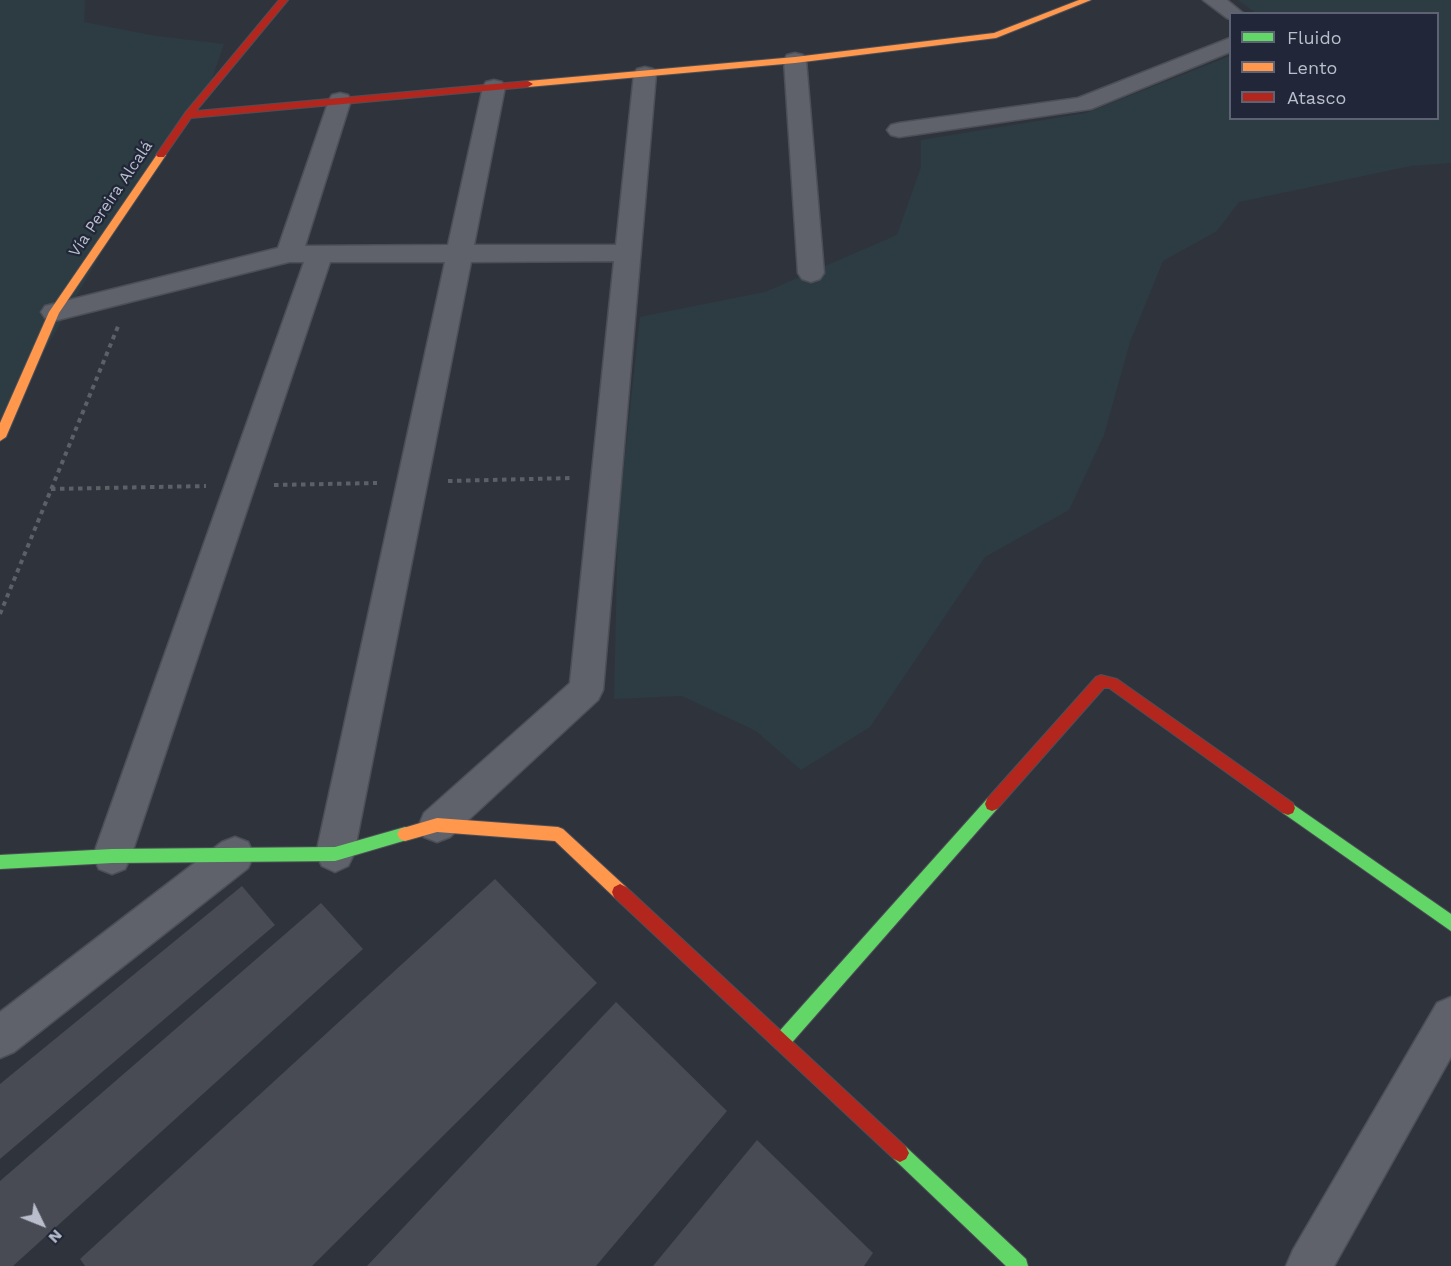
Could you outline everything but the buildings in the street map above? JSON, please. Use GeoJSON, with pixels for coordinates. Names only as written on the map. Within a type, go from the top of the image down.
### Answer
{"type":"FeatureCollection","features":[{"type":"Feature","properties":{"kind":"street","name":"Vía Pereira Alcalá"},"geometry":{"type":"LineString","coordinates":[[0,437],[54,312],[188,115],[284,0]]}},
{"type":"Feature","properties":{"kind":"street"},"geometry":{"type":"LineString","coordinates":[[188,115],[795,60],[996,35],[1087,0]]}},
{"type":"Feature","properties":{"kind":"street"},"geometry":{"type":"LineString","coordinates":[[1213,0],[1231,12]]}},
{"type":"Feature","properties":{"kind":"street"},"geometry":{"type":"LineString","coordinates":[[898,130],[1083,104],[1229,44]]}},
{"type":"Feature","properties":{"kind":"street"},"geometry":{"type":"LineString","coordinates":[[795,60],[812,273]]}},
{"type":"Feature","properties":{"kind":"street"},"geometry":{"type":"LineString","coordinates":[[436,825],[586,690],[645,74]]}},
{"type":"Feature","properties":{"kind":"street"},"geometry":{"type":"LineString","coordinates":[[335,854],[494,87]]}},
{"type":"Feature","properties":{"kind":"street"},"geometry":{"type":"LineString","coordinates":[[288,254],[340,100]]}},
{"type":"Feature","properties":{"kind":"street"},"geometry":{"type":"LineString","coordinates":[[54,312],[288,254],[627,253]]}},
{"type":"Feature","properties":{"kind":"street"},"geometry":{"type":"LineString","coordinates":[[112,856],[320,254]]}},
{"type":"Feature","properties":{"kind":"street"},"geometry":{"type":"LineString","coordinates":[[782,1041],[1101,681],[1112,683],[1451,923]]}},
{"type":"Feature","properties":{"kind":"street"},"geometry":{"type":"LineString","coordinates":[[0,862],[112,856],[335,854],[436,825],[558,834],[782,1041],[1019,1266]]}},
{"type":"Feature","properties":{"kind":"street"},"geometry":{"type":"LineString","coordinates":[[0,1038],[235,855]]}},
{"type":"Feature","properties":{"kind":"street"},"geometry":{"type":"LineString","coordinates":[[1309,1266],[1451,1017]]}},
{"type":"Feature","properties":{"kind":"path"},"geometry":{"type":"LineString","coordinates":[[0,614],[131,292]]}},
{"type":"Feature","properties":{"kind":"path"},"geometry":{"type":"LineString","coordinates":[[51,489],[605,478]]}},
{"type":"Feature","properties":{"kind":"shaded area"},"geometry":{"type":"Polygon","coordinates":[[[0,0],[85,0],[84,22],[156,36],[224,44],[207,93],[147,175],[0,427],[0,0]]]}},
{"type":"Feature","properties":{"kind":"shaded area"},"geometry":{"type":"Polygon","coordinates":[[[1238,0],[1451,0],[1451,163],[1411,166],[1239,202],[1217,231],[1163,261],[1130,342],[1104,435],[1069,510],[985,557],[870,727],[801,770],[756,731],[682,696],[614,699],[618,520],[640,317],[765,292],[897,235],[921,167],[921,140],[1086,113],[1229,56],[1229,120],[1439,120],[1439,12],[1255,12],[1238,0]]]}},
{"type":"Feature","properties":{"kind":"traffic: fast"},"geometry":{"type":"LineString","coordinates":[[782,1041],[992,804]]}},
{"type":"Feature","properties":{"kind":"traffic: fast"},"geometry":{"type":"LineString","coordinates":[[1288,808],[1451,923]]}},
{"type":"Feature","properties":{"kind":"traffic: fast"},"geometry":{"type":"LineString","coordinates":[[0,862],[112,856],[335,854],[405,834]]}},
{"type":"Feature","properties":{"kind":"traffic: fast"},"geometry":{"type":"LineString","coordinates":[[900,1153],[1019,1266]]}},
{"type":"Feature","properties":{"kind":"traffic: slow"},"geometry":{"type":"LineString","coordinates":[[528,84],[795,60],[996,35],[1087,0]]}},
{"type":"Feature","properties":{"kind":"traffic: slow"},"geometry":{"type":"LineString","coordinates":[[0,437],[54,312],[161,155]]}},
{"type":"Feature","properties":{"kind":"traffic: slow"},"geometry":{"type":"LineString","coordinates":[[405,834],[437,825],[558,834],[620,892]]}},
{"type":"Feature","properties":{"kind":"traffic: jam"},"geometry":{"type":"LineString","coordinates":[[161,155],[188,115],[284,0]]}},
{"type":"Feature","properties":{"kind":"traffic: jam"},"geometry":{"type":"LineString","coordinates":[[188,115],[528,84]]}},
{"type":"Feature","properties":{"kind":"traffic: jam"},"geometry":{"type":"LineString","coordinates":[[992,804],[1101,681],[1112,683],[1288,808]]}},
{"type":"Feature","properties":{"kind":"traffic: jam"},"geometry":{"type":"LineString","coordinates":[[620,892],[900,1153]]}}]}
